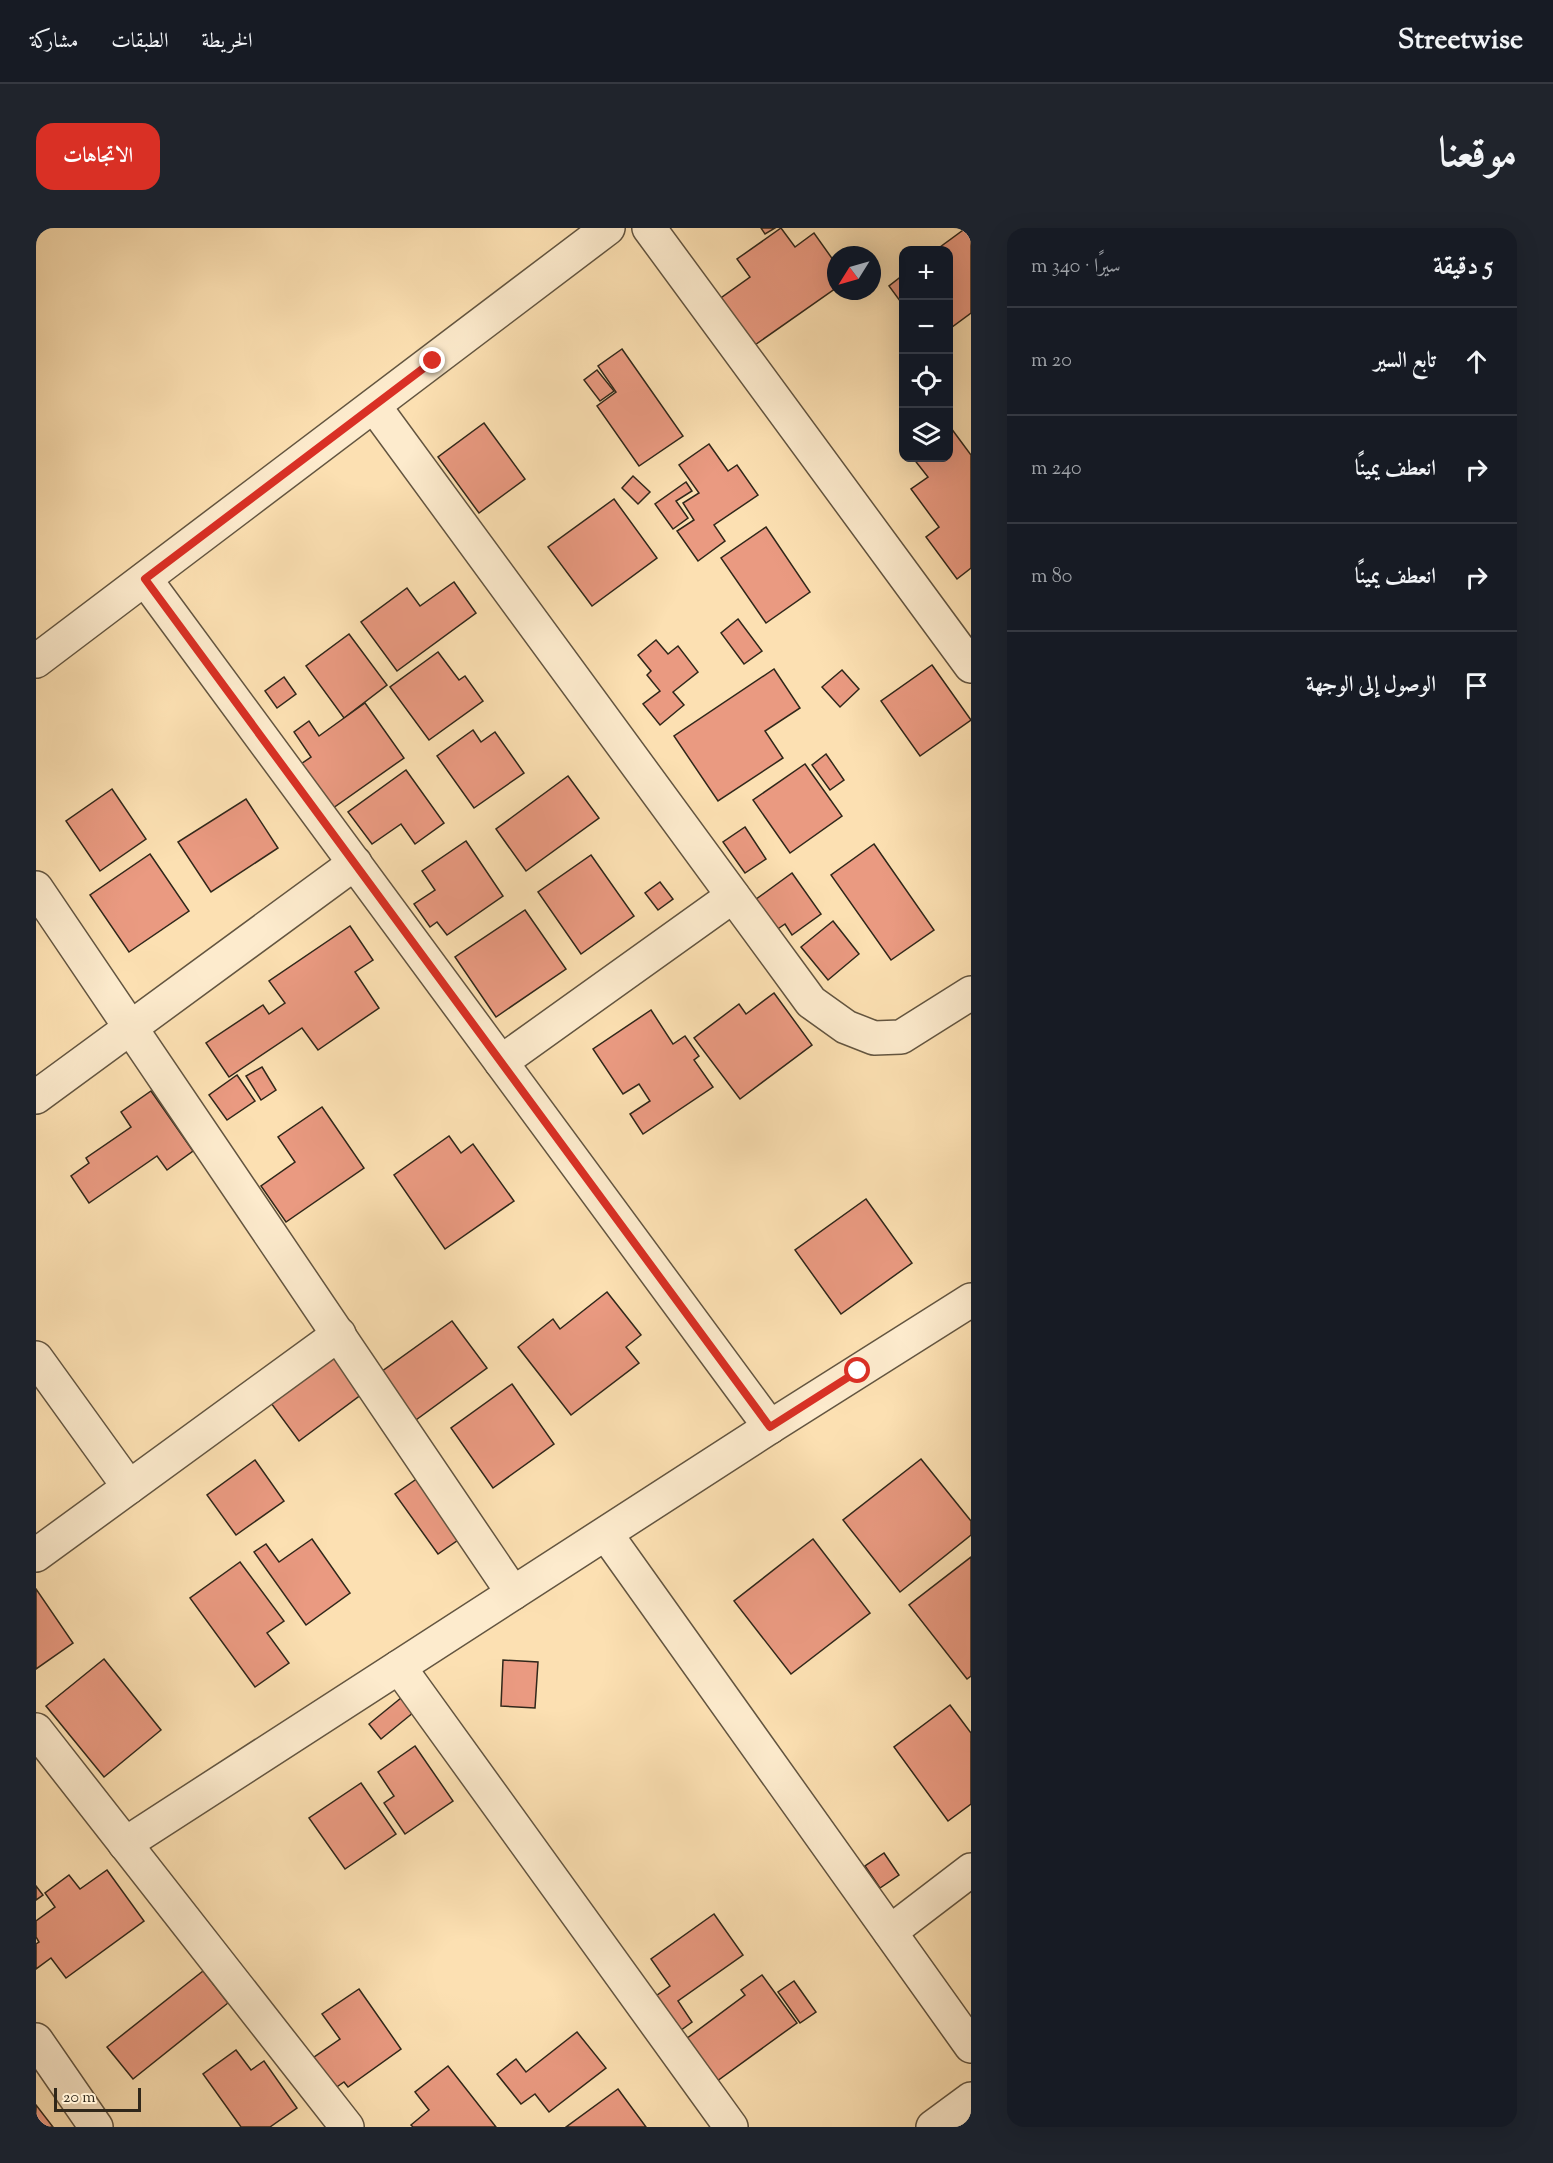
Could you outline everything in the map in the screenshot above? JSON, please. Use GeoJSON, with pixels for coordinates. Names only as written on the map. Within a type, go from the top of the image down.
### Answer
{"type":"FeatureCollection","features":[{"type":"Feature","properties":{"kind":"street"},"geometry":{"type":"LineString","coordinates":[[36,661],[608,228]]}},
{"type":"Feature","properties":{"kind":"street"},"geometry":{"type":"LineString","coordinates":[[649,228],[971,666]]}},
{"type":"Feature","properties":{"kind":"street"},"geometry":{"type":"LineString","coordinates":[[374,406],[810,1002],[846,1027],[874,1038],[901,1037],[971,993]]}},
{"type":"Feature","properties":{"kind":"street"},"geometry":{"type":"LineString","coordinates":[[145,579],[770,1427]]}},
{"type":"Feature","properties":{"kind":"street"},"geometry":{"type":"LineString","coordinates":[[36,1097],[355,863]]}},
{"type":"Feature","properties":{"kind":"street"},"geometry":{"type":"LineString","coordinates":[[36,888],[513,1593]]}},
{"type":"Feature","properties":{"kind":"street"},"geometry":{"type":"LineString","coordinates":[[501,1062],[733,896]]}},
{"type":"Feature","properties":{"kind":"street"},"geometry":{"type":"LineString","coordinates":[[125,1844],[770,1427],[971,1300]]}},
{"type":"Feature","properties":{"kind":"street"},"geometry":{"type":"LineString","coordinates":[[36,1555],[339,1334]]}},
{"type":"Feature","properties":{"kind":"street"},"geometry":{"type":"LineString","coordinates":[[36,1358],[129,1487]]}},
{"type":"Feature","properties":{"kind":"street"},"geometry":{"type":"LineString","coordinates":[[606,1533],[971,2046]]}},
{"type":"Feature","properties":{"kind":"street"},"geometry":{"type":"LineString","coordinates":[[399,1667],[731,2127]]}},
{"type":"Feature","properties":{"kind":"street"},"geometry":{"type":"LineString","coordinates":[[36,1730],[347,2127]]}},
{"type":"Feature","properties":{"kind":"street"},"geometry":{"type":"LineString","coordinates":[[890,1932],[971,1870]]}},
{"type":"Feature","properties":{"kind":"street"},"geometry":{"type":"LineString","coordinates":[[36,2040],[96,2127]]}},
{"type":"Feature","properties":{"kind":"street"},"geometry":{"type":"LineString","coordinates":[[933,2127],[971,2099]]}},
{"type":"Feature","properties":{"kind":"building"},"geometry":{"type":"Polygon","coordinates":[[[761,228],[775,228],[765,234],[761,228]]]}},
{"type":"Feature","properties":{"kind":"building"},"geometry":{"type":"Polygon","coordinates":[[[781,228],[795,247],[814,233],[827,251],[827,294],[752,347],[718,300],[750,277],[737,259],[781,228]]]}},
{"type":"Feature","properties":{"kind":"building"},"geometry":{"type":"Polygon","coordinates":[[[966,228],[971,228],[971,313],[953,326],[953,246],[941,246],[966,228]]]}},
{"type":"Feature","properties":{"kind":"building"},"geometry":{"type":"Polygon","coordinates":[[[899,278],[899,300],[889,286],[899,278]]]}},
{"type":"Feature","properties":{"kind":"building"},"geometry":{"type":"Polygon","coordinates":[[[622,349],[683,436],[639,466],[597,406],[616,392],[598,366],[622,349]]]}},
{"type":"Feature","properties":{"kind":"building"},"geometry":{"type":"Polygon","coordinates":[[[597,370],[614,391],[600,401],[584,380],[597,370]]]}},
{"type":"Feature","properties":{"kind":"building"},"geometry":{"type":"Polygon","coordinates":[[[484,423],[525,479],[479,513],[438,457],[484,423]]]}},
{"type":"Feature","properties":{"kind":"building"},"geometry":{"type":"Polygon","coordinates":[[[953,431],[971,455],[971,568],[957,579],[926,537],[939,527],[911,489],[928,477],[916,462],[953,462],[953,431]]]}},
{"type":"Feature","properties":{"kind":"building"},"geometry":{"type":"Polygon","coordinates":[[[709,444],[728,471],[737,465],[758,495],[714,525],[725,541],[698,561],[677,531],[694,520],[683,503],[699,493],[679,465],[709,444]]]}},
{"type":"Feature","properties":{"kind":"building"},"geometry":{"type":"Polygon","coordinates":[[[633,476],[650,492],[638,504],[622,488],[633,476]]]}},
{"type":"Feature","properties":{"kind":"building"},"geometry":{"type":"Polygon","coordinates":[[[686,482],[692,491],[676,501],[688,518],[673,529],[655,504],[686,482]]]}},
{"type":"Feature","properties":{"kind":"building"},"geometry":{"type":"Polygon","coordinates":[[[614,499],[657,558],[592,606],[548,547],[614,499]]]}},
{"type":"Feature","properties":{"kind":"building"},"geometry":{"type":"Polygon","coordinates":[[[766,527],[810,592],[766,623],[721,558],[766,527]]]}},
{"type":"Feature","properties":{"kind":"building"},"geometry":{"type":"Polygon","coordinates":[[[454,582],[476,613],[397,671],[361,622],[407,588],[420,606],[454,582]]]}},
{"type":"Feature","properties":{"kind":"building"},"geometry":{"type":"Polygon","coordinates":[[[738,619],[762,651],[744,664],[721,633],[738,619]]]}},
{"type":"Feature","properties":{"kind":"building"},"geometry":{"type":"Polygon","coordinates":[[[349,634],[387,685],[344,718],[306,666],[349,634]]]}},
{"type":"Feature","properties":{"kind":"building"},"geometry":{"type":"Polygon","coordinates":[[[656,640],[668,654],[678,646],[698,672],[673,692],[684,705],[660,725],[643,704],[660,691],[647,675],[651,671],[638,655],[656,640]]]}},
{"type":"Feature","properties":{"kind":"building"},"geometry":{"type":"Polygon","coordinates":[[[438,652],[459,680],[465,676],[483,701],[429,740],[390,687],[438,652]]]}},
{"type":"Feature","properties":{"kind":"building"},"geometry":{"type":"Polygon","coordinates":[[[932,665],[971,720],[920,756],[881,701],[932,665]]]}},
{"type":"Feature","properties":{"kind":"building"},"geometry":{"type":"Polygon","coordinates":[[[774,669],[800,708],[765,731],[783,758],[718,801],[674,736],[774,669]]]}},
{"type":"Feature","properties":{"kind":"building"},"geometry":{"type":"Polygon","coordinates":[[[842,670],[859,689],[840,707],[822,687],[842,670]]]}},
{"type":"Feature","properties":{"kind":"building"},"geometry":{"type":"Polygon","coordinates":[[[284,677],[296,694],[277,708],[265,691],[284,677]]]}},
{"type":"Feature","properties":{"kind":"building"},"geometry":{"type":"Polygon","coordinates":[[[365,703],[404,758],[326,813],[295,768],[311,757],[294,732],[309,721],[319,736],[365,703]]]}},
{"type":"Feature","properties":{"kind":"building"},"geometry":{"type":"Polygon","coordinates":[[[473,730],[481,742],[495,732],[524,773],[474,808],[437,756],[473,730]]]}},
{"type":"Feature","properties":{"kind":"building"},"geometry":{"type":"Polygon","coordinates":[[[826,754],[844,780],[830,790],[812,765],[826,754]]]}},
{"type":"Feature","properties":{"kind":"building"},"geometry":{"type":"Polygon","coordinates":[[[805,764],[842,816],[790,853],[753,800],[805,764]]]}},
{"type":"Feature","properties":{"kind":"building"},"geometry":{"type":"Polygon","coordinates":[[[406,770],[444,823],[415,844],[401,824],[372,844],[348,812],[406,770]]]}},
{"type":"Feature","properties":{"kind":"building"},"geometry":{"type":"Polygon","coordinates":[[[568,776],[599,818],[526,871],[496,829],[568,776]]]}},
{"type":"Feature","properties":{"kind":"building"},"geometry":{"type":"Polygon","coordinates":[[[112,789],[146,839],[100,871],[66,821],[112,789]]]}},
{"type":"Feature","properties":{"kind":"building"},"geometry":{"type":"Polygon","coordinates":[[[246,799],[278,848],[211,892],[178,842],[246,799]]]}},
{"type":"Feature","properties":{"kind":"building"},"geometry":{"type":"Polygon","coordinates":[[[745,827],[766,859],[745,873],[723,842],[745,827]]]}},
{"type":"Feature","properties":{"kind":"building"},"geometry":{"type":"Polygon","coordinates":[[[466,841],[503,896],[447,935],[437,922],[430,927],[414,904],[435,890],[422,871],[466,841]]]}},
{"type":"Feature","properties":{"kind":"building"},"geometry":{"type":"Polygon","coordinates":[[[874,844],[934,930],[891,960],[831,875],[874,844]]]}},
{"type":"Feature","properties":{"kind":"building"},"geometry":{"type":"Polygon","coordinates":[[[150,854],[189,911],[129,952],[90,895],[150,854]]]}},
{"type":"Feature","properties":{"kind":"building"},"geometry":{"type":"Polygon","coordinates":[[[591,855],[634,916],[581,954],[538,892],[591,855]]]}},
{"type":"Feature","properties":{"kind":"building"},"geometry":{"type":"Polygon","coordinates":[[[792,873],[821,914],[792,935],[785,924],[769,935],[748,905],[792,873]]]}},
{"type":"Feature","properties":{"kind":"building"},"geometry":{"type":"Polygon","coordinates":[[[660,882],[673,899],[658,910],[645,893],[660,882]]]}},
{"type":"Feature","properties":{"kind":"building"},"geometry":{"type":"Polygon","coordinates":[[[525,910],[566,969],[496,1017],[455,957],[525,910]]]}},
{"type":"Feature","properties":{"kind":"building"},"geometry":{"type":"Polygon","coordinates":[[[833,921],[859,954],[828,980],[801,947],[833,921]]]}},
{"type":"Feature","properties":{"kind":"building"},"geometry":{"type":"Polygon","coordinates":[[[350,926],[373,960],[355,972],[379,1008],[318,1050],[302,1028],[229,1077],[206,1043],[263,1005],[269,1014],[285,1003],[269,981],[350,926]]]}},
{"type":"Feature","properties":{"kind":"building"},"geometry":{"type":"Polygon","coordinates":[[[774,993],[812,1045],[740,1099],[694,1038],[739,1004],[746,1014],[774,993]]]}},
{"type":"Feature","properties":{"kind":"building"},"geometry":{"type":"Polygon","coordinates":[[[651,1010],[673,1044],[685,1036],[699,1056],[694,1060],[713,1087],[643,1134],[630,1114],[650,1101],[639,1084],[623,1094],[593,1049],[651,1010]]]}},
{"type":"Feature","properties":{"kind":"building"},"geometry":{"type":"Polygon","coordinates":[[[262,1067],[276,1090],[261,1100],[246,1076],[262,1067]]]}},
{"type":"Feature","properties":{"kind":"building"},"geometry":{"type":"Polygon","coordinates":[[[237,1075],[255,1101],[227,1120],[209,1095],[237,1075]]]}},
{"type":"Feature","properties":{"kind":"building"},"geometry":{"type":"Polygon","coordinates":[[[151,1091],[193,1151],[167,1170],[157,1156],[89,1203],[71,1176],[89,1163],[86,1158],[131,1127],[121,1112],[151,1091]]]}},
{"type":"Feature","properties":{"kind":"building"},"geometry":{"type":"Polygon","coordinates":[[[322,1107],[364,1168],[286,1222],[261,1186],[295,1162],[278,1137],[322,1107]]]}},
{"type":"Feature","properties":{"kind":"building"},"geometry":{"type":"Polygon","coordinates":[[[449,1136],[461,1153],[473,1144],[514,1201],[445,1249],[394,1175],[449,1136]]]}},
{"type":"Feature","properties":{"kind":"building"},"geometry":{"type":"Polygon","coordinates":[[[866,1199],[912,1263],[841,1314],[795,1250],[866,1199]]]}},
{"type":"Feature","properties":{"kind":"building"},"geometry":{"type":"Polygon","coordinates":[[[607,1292],[641,1335],[626,1347],[639,1363],[571,1415],[518,1347],[553,1319],[560,1329],[607,1292]]]}},
{"type":"Feature","properties":{"kind":"building"},"geometry":{"type":"Polygon","coordinates":[[[452,1321],[487,1368],[409,1425],[374,1377],[452,1321]]]}},
{"type":"Feature","properties":{"kind":"building"},"geometry":{"type":"Polygon","coordinates":[[[332,1353],[362,1394],[299,1441],[268,1399],[332,1353]]]}},
{"type":"Feature","properties":{"kind":"building"},"geometry":{"type":"Polygon","coordinates":[[[512,1384],[554,1444],[493,1488],[451,1428],[512,1384]]]}},
{"type":"Feature","properties":{"kind":"building"},"geometry":{"type":"Polygon","coordinates":[[[921,1459],[971,1521],[971,1535],[900,1592],[843,1520],[921,1459]]]}},
{"type":"Feature","properties":{"kind":"building"},"geometry":{"type":"Polygon","coordinates":[[[255,1460],[284,1501],[236,1535],[207,1495],[255,1460]]]}},
{"type":"Feature","properties":{"kind":"building"},"geometry":{"type":"Polygon","coordinates":[[[418,1478],[461,1538],[438,1554],[395,1494],[418,1478]]]}},
{"type":"Feature","properties":{"kind":"building"},"geometry":{"type":"Polygon","coordinates":[[[312,1539],[350,1593],[306,1625],[254,1552],[266,1544],[279,1562],[312,1539]]]}},
{"type":"Feature","properties":{"kind":"building"},"geometry":{"type":"Polygon","coordinates":[[[813,1539],[870,1613],[791,1674],[734,1601],[813,1539]]]}},
{"type":"Feature","properties":{"kind":"building"},"geometry":{"type":"Polygon","coordinates":[[[971,1557],[971,1676],[967,1679],[909,1605],[971,1557]]]}},
{"type":"Feature","properties":{"kind":"building"},"geometry":{"type":"Polygon","coordinates":[[[240,1562],[284,1621],[267,1633],[289,1663],[255,1687],[190,1598],[240,1562]]]}},
{"type":"Feature","properties":{"kind":"building"},"geometry":{"type":"Polygon","coordinates":[[[36,1589],[73,1643],[36,1669],[36,1589]]]}},
{"type":"Feature","properties":{"kind":"building"},"geometry":{"type":"Polygon","coordinates":[[[104,1659],[161,1730],[104,1777],[46,1706],[104,1659]]]}},
{"type":"Feature","properties":{"kind":"building"},"geometry":{"type":"Polygon","coordinates":[[[503,1660],[538,1662],[535,1708],[501,1706],[503,1660]]]}},
{"type":"Feature","properties":{"kind":"building"},"geometry":{"type":"Polygon","coordinates":[[[401,1698],[414,1712],[381,1739],[369,1724],[401,1698]]]}},
{"type":"Feature","properties":{"kind":"building"},"geometry":{"type":"Polygon","coordinates":[[[950,1705],[971,1733],[971,1804],[948,1821],[894,1747],[950,1705]]]}},
{"type":"Feature","properties":{"kind":"building"},"geometry":{"type":"Polygon","coordinates":[[[415,1746],[453,1801],[405,1834],[384,1803],[394,1796],[378,1772],[415,1746]]]}},
{"type":"Feature","properties":{"kind":"building"},"geometry":{"type":"Polygon","coordinates":[[[361,1783],[396,1834],[345,1869],[309,1818],[361,1783]]]}},
{"type":"Feature","properties":{"kind":"building"},"geometry":{"type":"Polygon","coordinates":[[[884,1853],[899,1875],[880,1888],[865,1866],[884,1853]]]}},
{"type":"Feature","properties":{"kind":"building"},"geometry":{"type":"Polygon","coordinates":[[[107,1870],[144,1921],[66,1978],[51,1958],[36,1969],[36,1944],[39,1942],[36,1937],[36,1921],[55,1907],[45,1893],[69,1875],[80,1889],[107,1870]]]}},
{"type":"Feature","properties":{"kind":"building"},"geometry":{"type":"Polygon","coordinates":[[[36,1886],[43,1895],[36,1900],[36,1886]]]}},
{"type":"Feature","properties":{"kind":"building"},"geometry":{"type":"Polygon","coordinates":[[[714,1914],[743,1955],[678,2001],[692,2022],[677,2033],[653,1998],[670,1986],[651,1959],[714,1914]]]}},
{"type":"Feature","properties":{"kind":"building"},"geometry":{"type":"Polygon","coordinates":[[[203,1971],[228,2003],[133,2079],[107,2047],[203,1971]]]}},
{"type":"Feature","properties":{"kind":"building"},"geometry":{"type":"Polygon","coordinates":[[[762,1975],[797,2023],[713,2084],[682,2042],[745,1995],[741,1990],[762,1975]]]}},
{"type":"Feature","properties":{"kind":"building"},"geometry":{"type":"Polygon","coordinates":[[[794,1981],[816,2012],[800,2023],[778,1992],[794,1981]]]}},
{"type":"Feature","properties":{"kind":"building"},"geometry":{"type":"Polygon","coordinates":[[[359,1989],[401,2049],[348,2087],[344,2082],[328,2093],[307,2062],[340,2039],[322,2014],[359,1989]]]}},
{"type":"Feature","properties":{"kind":"building"},"geometry":{"type":"Polygon","coordinates":[[[577,2032],[606,2068],[549,2112],[535,2094],[521,2104],[497,2074],[516,2059],[526,2072],[577,2032]]]}},
{"type":"Feature","properties":{"kind":"building"},"geometry":{"type":"Polygon","coordinates":[[[236,2050],[251,2070],[264,2061],[297,2108],[270,2127],[241,2127],[203,2074],[236,2050]]]}},
{"type":"Feature","properties":{"kind":"building"},"geometry":{"type":"Polygon","coordinates":[[[448,2066],[496,2127],[413,2127],[411,2125],[429,2110],[415,2092],[448,2066]]]}},
{"type":"Feature","properties":{"kind":"building"},"geometry":{"type":"Polygon","coordinates":[[[618,2089],[646,2127],[566,2127],[618,2089]]]}},
{"type":"Feature","properties":{"kind":"building"},"geometry":{"type":"Polygon","coordinates":[[[36,2105],[53,2127],[36,2127],[36,2105]]]}},
{"type":"Feature","properties":{"kind":"route"},"geometry":{"type":"LineString","coordinates":[[433,361],[145,579],[770,1427],[858,1371]]}}]}
